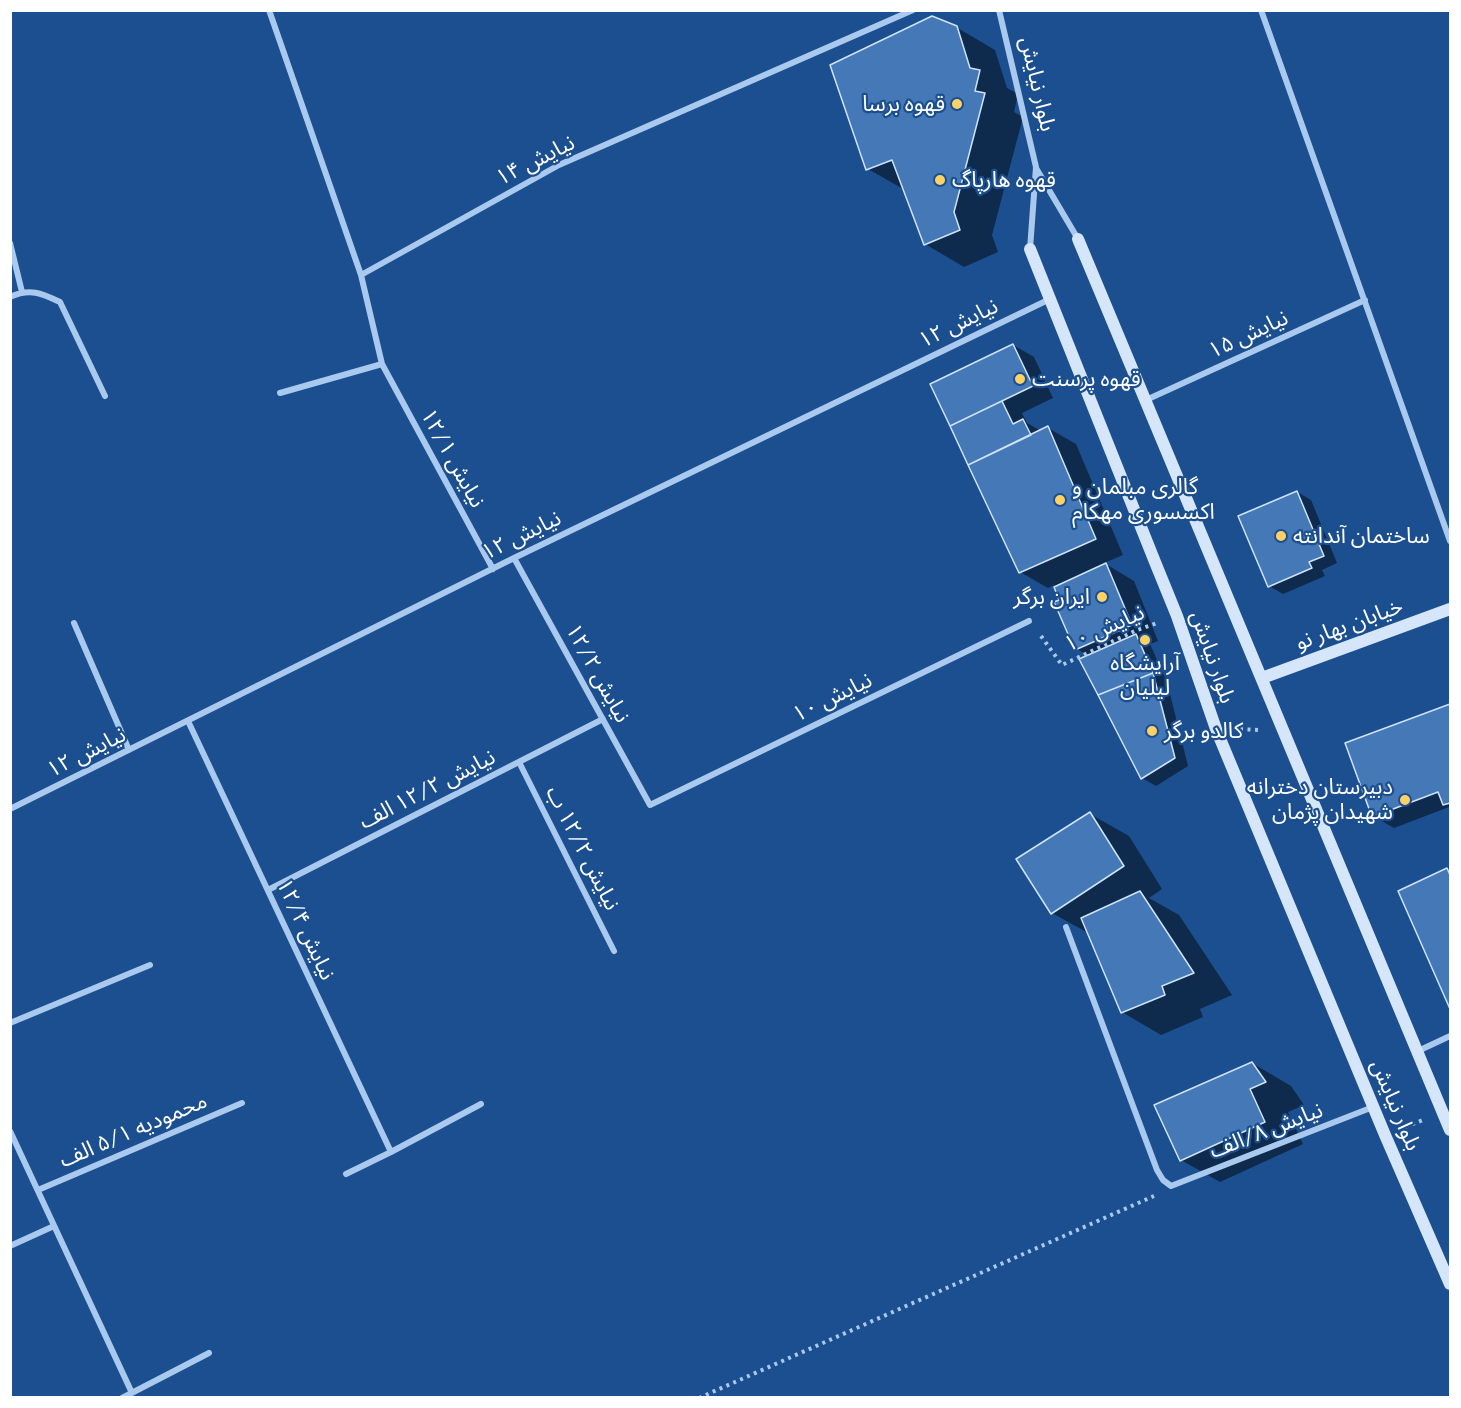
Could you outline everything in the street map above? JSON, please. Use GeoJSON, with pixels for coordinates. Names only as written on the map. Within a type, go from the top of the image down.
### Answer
{"type":"FeatureCollection","features":[{"type":"Feature","properties":{"kind":"main road","name":"بلوار نیایش"},"geometry":{"type":"LineString","coordinates":[[1078,239],[1450,1130]]}},
{"type":"Feature","properties":{"kind":"main road","name":"بلوار نیایش"},"geometry":{"type":"LineString","coordinates":[[1030,249],[1177,616],[1216,729],[1450,1284]]}},
{"type":"Feature","properties":{"kind":"main road","name":"خیابان بهار نو"},"geometry":{"type":"LineString","coordinates":[[1262,678],[1450,609]]}},
{"type":"Feature","properties":{"kind":"street"},"geometry":{"type":"LineString","coordinates":[[269,10],[361,274],[382,364],[280,393]]}},
{"type":"Feature","properties":{"kind":"street","name":"نیایش ۱۴"},"geometry":{"type":"LineString","coordinates":[[361,274],[559,165],[913,10]]}},
{"type":"Feature","properties":{"kind":"street","name":"بلوار نیایش"},"geometry":{"type":"LineString","coordinates":[[999,10],[1036,167],[1078,239]]}},
{"type":"Feature","properties":{"kind":"street"},"geometry":{"type":"LineString","coordinates":[[1262,10],[1450,541]]}},
{"type":"Feature","properties":{"kind":"street","name":"بلوار نیایش"},"geometry":{"type":"LineString","coordinates":[[1030,249],[1036,167]]}},
{"type":"Feature","properties":{"kind":"street"},"geometry":{"type":"LineString","coordinates":[[10,243],[22,292]]}},
{"type":"Feature","properties":{"kind":"street"},"geometry":{"type":"LineString","coordinates":[[10,297],[22,292],[35,292],[60,302],[105,396]]}},
{"type":"Feature","properties":{"kind":"street","name":"نیایش ۱۲"},"geometry":{"type":"LineString","coordinates":[[10,809],[514,558],[1050,299]]}},
{"type":"Feature","properties":{"kind":"street","name":"۱۵ نیایش"},"geometry":{"type":"LineString","coordinates":[[1146,400],[1365,300]]}},
{"type":"Feature","properties":{"kind":"street","name":"۱۲/۱ نیایش"},"geometry":{"type":"LineString","coordinates":[[382,364],[493,569]]}},
{"type":"Feature","properties":{"kind":"street","name":"۱۲/۲ نیایش"},"geometry":{"type":"LineString","coordinates":[[514,558],[650,805]]}},
{"type":"Feature","properties":{"kind":"street","name":"نیایش ۱۰"},"geometry":{"type":"LineString","coordinates":[[650,805],[1029,621]]}},
{"type":"Feature","properties":{"kind":"street"},"geometry":{"type":"LineString","coordinates":[[74,623],[129,750]]}},
{"type":"Feature","properties":{"kind":"street","name":"نیایش ۱۲/۲ الف"},"geometry":{"type":"LineString","coordinates":[[268,890],[603,719]]}},
{"type":"Feature","properties":{"kind":"street","name":"۱۲/۴ نیایش"},"geometry":{"type":"LineString","coordinates":[[188,721],[391,1152]]}},
{"type":"Feature","properties":{"kind":"street","name":"نیایش ۱۲/۲ ب"},"geometry":{"type":"LineString","coordinates":[[519,762],[614,951]]}},
{"type":"Feature","properties":{"kind":"street"},"geometry":{"type":"LineString","coordinates":[[1066,927],[1157,1170],[1163,1180],[1171,1186]]}},
{"type":"Feature","properties":{"kind":"street"},"geometry":{"type":"LineString","coordinates":[[10,1023],[150,964]]}},
{"type":"Feature","properties":{"kind":"street"},"geometry":{"type":"LineString","coordinates":[[1418,1051],[1450,1036]]}},
{"type":"Feature","properties":{"kind":"street","name":"محمودیه ۵/۱ الف"},"geometry":{"type":"LineString","coordinates":[[38,1190],[242,1103]]}},
{"type":"Feature","properties":{"kind":"street"},"geometry":{"type":"LineString","coordinates":[[346,1174],[481,1104]]}},
{"type":"Feature","properties":{"kind":"street","name":"نیایش ۸/الف"},"geometry":{"type":"LineString","coordinates":[[1171,1186],[1374,1107]]}},
{"type":"Feature","properties":{"kind":"street"},"geometry":{"type":"LineString","coordinates":[[10,1131],[132,1393]]}},
{"type":"Feature","properties":{"kind":"street"},"geometry":{"type":"LineString","coordinates":[[10,1246],[54,1226]]}},
{"type":"Feature","properties":{"kind":"street"},"geometry":{"type":"LineString","coordinates":[[122,1398],[209,1353]]}},
{"type":"Feature","properties":{"kind":"path","name":"۱۰ نیایش"},"geometry":{"type":"LineString","coordinates":[[1029,621],[1062,665],[1137,630],[1177,616]]}},
{"type":"Feature","properties":{"kind":"path"},"geometry":{"type":"LineString","coordinates":[[1216,729],[1284,730]]}},
{"type":"Feature","properties":{"kind":"path"},"geometry":{"type":"LineString","coordinates":[[1386,1135],[1443,1112]]}},
{"type":"Feature","properties":{"kind":"path"},"geometry":{"type":"LineString","coordinates":[[699,1398],[1151,1197],[1171,1186]]}},
{"type":"Feature","properties":{"kind":"building"},"geometry":{"type":"Polygon","coordinates":[[[932,16],[957,26],[970,68],[980,70],[975,91],[985,93],[954,212],[960,230],[924,245],[892,160],[866,170],[830,65],[932,16]]]}},
{"type":"Feature","properties":{"kind":"building"},"geometry":{"type":"Polygon","coordinates":[[[1013,344],[1033,386],[950,426],[930,384],[1013,344]]]}},
{"type":"Feature","properties":{"kind":"building"},"geometry":{"type":"Polygon","coordinates":[[[1002,401],[1013,424],[1023,419],[1031,435],[968,465],[950,426],[1002,401]]]}},
{"type":"Feature","properties":{"kind":"building"},"geometry":{"type":"Polygon","coordinates":[[[1048,426],[1096,539],[1019,573],[968,465],[1048,426]]]}},
{"type":"Feature","properties":{"kind":"building","name":"ساختمان آندانته"},"geometry":{"type":"Polygon","coordinates":[[[1297,491],[1324,556],[1309,562],[1312,568],[1268,587],[1238,516],[1297,491]]]}},
{"type":"Feature","properties":{"kind":"building"},"geometry":{"type":"Polygon","coordinates":[[[1106,563],[1132,625],[1075,650],[1054,602],[1059,600],[1054,587],[1106,563]]]}},
{"type":"Feature","properties":{"kind":"building"},"geometry":{"type":"Polygon","coordinates":[[[1136,634],[1153,673],[1098,695],[1079,659],[1136,634]]]}},
{"type":"Feature","properties":{"kind":"building"},"geometry":{"type":"Polygon","coordinates":[[[1153,673],[1175,758],[1141,779],[1098,695],[1153,673]]]}},
{"type":"Feature","properties":{"kind":"building"},"geometry":{"type":"Polygon","coordinates":[[[1450,704],[1450,803],[1443,805],[1438,792],[1372,817],[1345,743],[1450,704]]]}},
{"type":"Feature","properties":{"kind":"building"},"geometry":{"type":"Polygon","coordinates":[[[1090,812],[1124,866],[1051,914],[1016,859],[1090,812]]]}},
{"type":"Feature","properties":{"kind":"building"},"geometry":{"type":"Polygon","coordinates":[[[1447,868],[1450,875],[1450,1009],[1398,891],[1447,868]]]}},
{"type":"Feature","properties":{"kind":"building"},"geometry":{"type":"Polygon","coordinates":[[[1140,891],[1194,973],[1162,986],[1165,995],[1121,1013],[1081,918],[1140,891]]]}},
{"type":"Feature","properties":{"kind":"building"},"geometry":{"type":"Polygon","coordinates":[[[1252,1062],[1266,1082],[1250,1089],[1265,1122],[1180,1161],[1154,1105],[1252,1062]]]}},
{"type":"Feature","properties":{"kind":"place","name":"قهوه برسا"},"geometry":{"type":"Point","coordinates":[957,104]}},
{"type":"Feature","properties":{"kind":"place","name":"قهوه هارپاگ"},"geometry":{"type":"Point","coordinates":[940,180]}},
{"type":"Feature","properties":{"kind":"place","name":"قهوه پرسنت"},"geometry":{"type":"Point","coordinates":[1020,379]}},
{"type":"Feature","properties":{"kind":"place","name":"گالری مبلمان و اکسسوری مهکام"},"geometry":{"type":"Point","coordinates":[1060,500]}},
{"type":"Feature","properties":{"kind":"place","name":"ساختمان آندانته"},"geometry":{"type":"Point","coordinates":[1281,536]}},
{"type":"Feature","properties":{"kind":"place","name":"ایران برگر"},"geometry":{"type":"Point","coordinates":[1102,597]}},
{"type":"Feature","properties":{"kind":"place","name":"آرایشگاه لیلیان"},"geometry":{"type":"Point","coordinates":[1145,640]}},
{"type":"Feature","properties":{"kind":"place","name":"کالدو برگر"},"geometry":{"type":"Point","coordinates":[1152,731]}},
{"type":"Feature","properties":{"kind":"place","name":"دبیرستان دخترانه شهیدان پژمان"},"geometry":{"type":"Point","coordinates":[1405,800]}}]}
